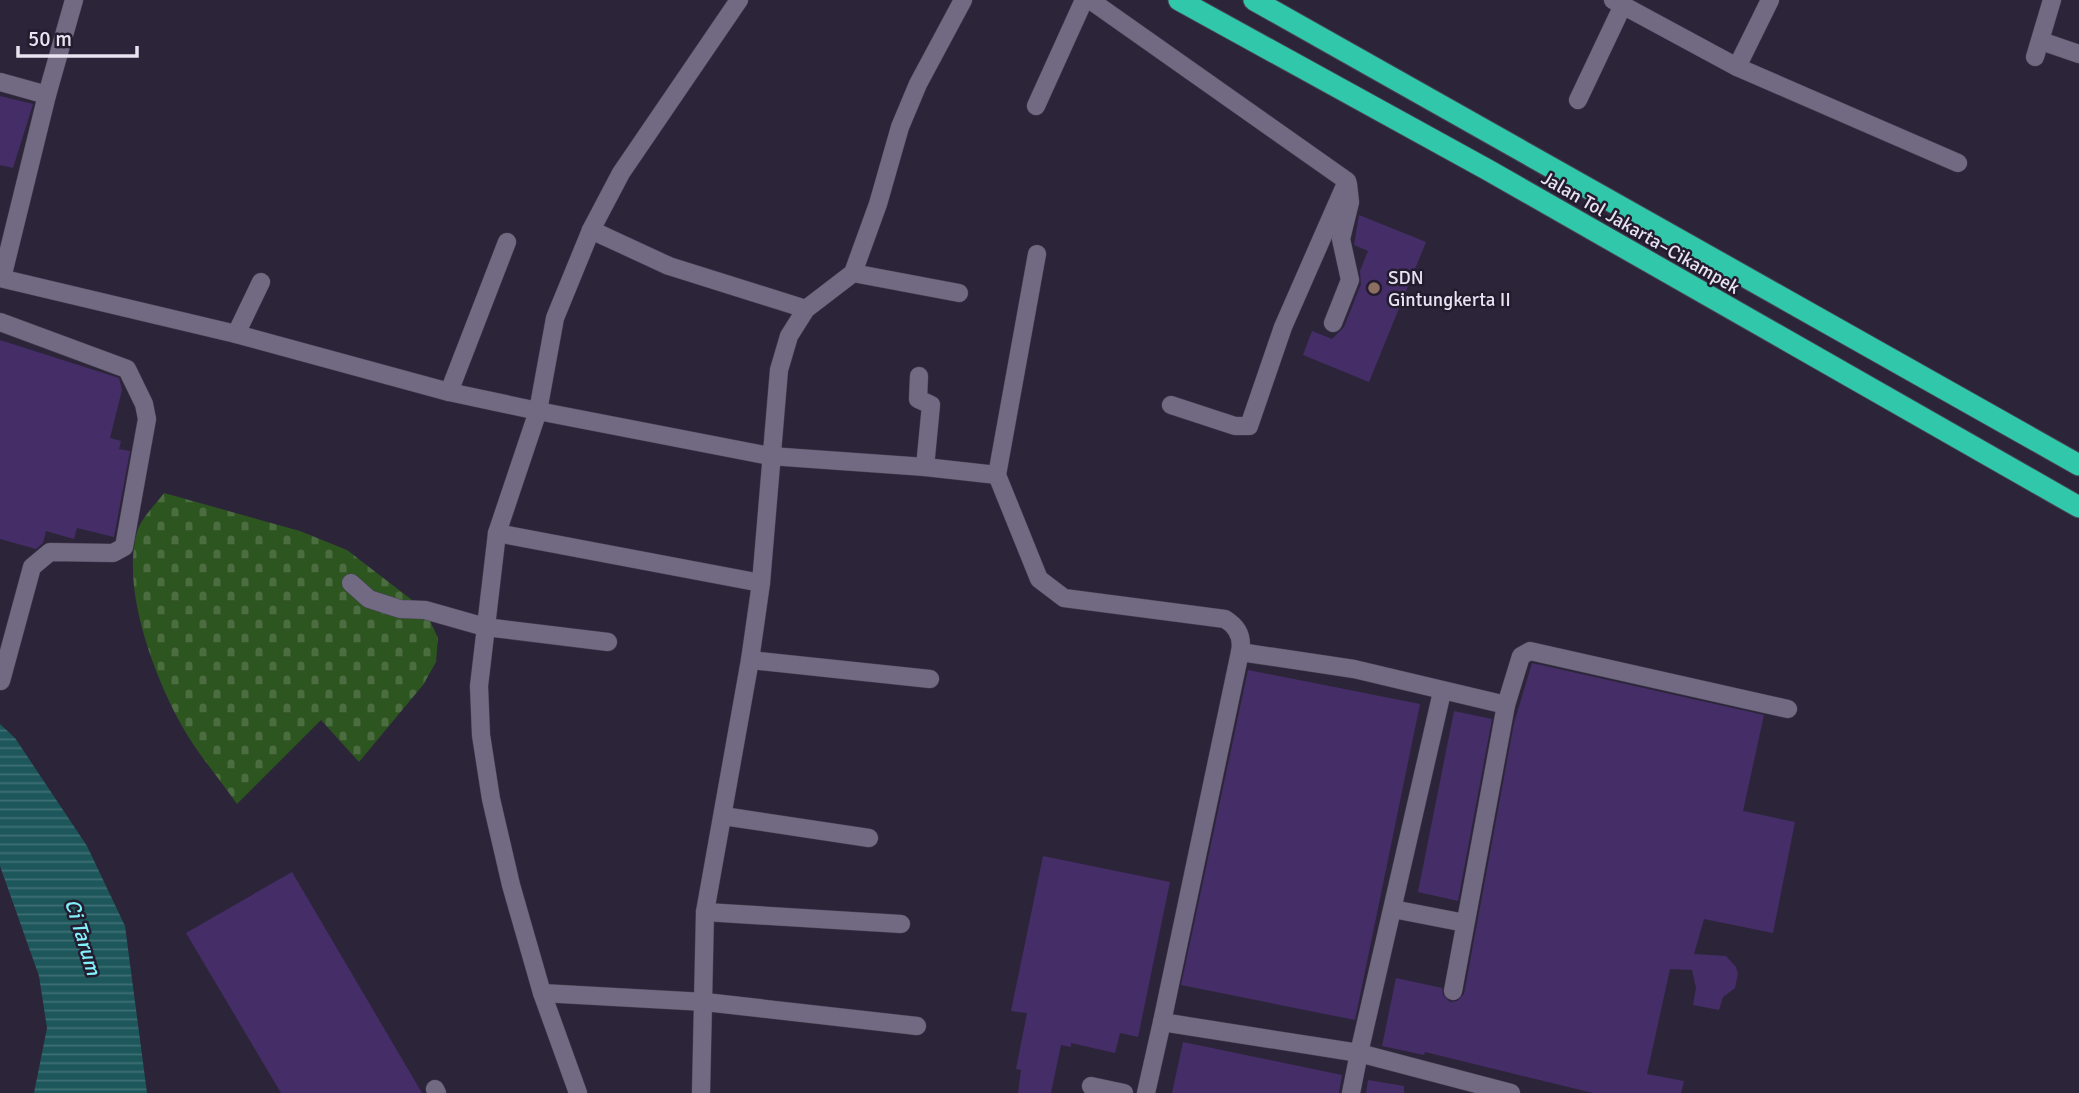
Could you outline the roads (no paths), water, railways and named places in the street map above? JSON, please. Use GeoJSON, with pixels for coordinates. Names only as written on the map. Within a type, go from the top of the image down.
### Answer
{"type":"FeatureCollection","features":[{"type":"Feature","properties":{"kind":"highway","name":"Jalan Tol Jakarta–Cikampek"},"geometry":{"type":"LineString","coordinates":[[1179,0],[1488,170],[2079,507]]}},
{"type":"Feature","properties":{"kind":"highway","name":"Jalan Tol Jakarta–Cikampek"},"geometry":{"type":"LineString","coordinates":[[1254,0],[2079,465]]}},
{"type":"Feature","properties":{"kind":"street"},"geometry":{"type":"LineString","coordinates":[[74,0],[1,278],[236,334],[449,392],[538,411],[770,456],[997,475]]}},
{"type":"Feature","properties":{"kind":"street"},"geometry":{"type":"LineString","coordinates":[[578,1093],[542,993],[511,885],[487,774],[479,686],[498,533],[538,411],[555,318],[591,230],[621,173],[739,0]]}},
{"type":"Feature","properties":{"kind":"street"},"geometry":{"type":"LineString","coordinates":[[701,1093],[705,912],[761,583],[779,370],[789,336],[806,309],[853,273],[878,204],[900,127],[918,84],[963,0]]}},
{"type":"Feature","properties":{"kind":"street"},"geometry":{"type":"LineString","coordinates":[[1036,106],[1084,0]]}},
{"type":"Feature","properties":{"kind":"street"},"geometry":{"type":"LineString","coordinates":[[1090,0],[1347,181],[1350,202],[1341,239],[1350,280],[1333,323]]}},
{"type":"Feature","properties":{"kind":"street"},"geometry":{"type":"LineString","coordinates":[[1737,67],[1770,0]]}},
{"type":"Feature","properties":{"kind":"street"},"geometry":{"type":"LineString","coordinates":[[2052,0],[2038,49],[2079,54]]}},
{"type":"Feature","properties":{"kind":"street"},"geometry":{"type":"LineString","coordinates":[[1578,100],[1618,3],[1737,67],[1958,163]]}},
{"type":"Feature","properties":{"kind":"street"},"geometry":{"type":"LineString","coordinates":[[0,82],[47,96]]}},
{"type":"Feature","properties":{"kind":"street"},"geometry":{"type":"LineString","coordinates":[[1171,405],[1235,426],[1249,426],[1283,327],[1347,181]]}},
{"type":"Feature","properties":{"kind":"street"},"geometry":{"type":"LineString","coordinates":[[591,230],[669,266],[806,309]]}},
{"type":"Feature","properties":{"kind":"street"},"geometry":{"type":"LineString","coordinates":[[449,392],[507,242]]}},
{"type":"Feature","properties":{"kind":"street"},"geometry":{"type":"LineString","coordinates":[[1037,254],[997,475],[1039,579],[1049,590],[1064,598],[1225,619],[1234,624],[1240,635],[1240,652],[1146,1093]]}},
{"type":"Feature","properties":{"kind":"street"},"geometry":{"type":"LineString","coordinates":[[853,273],[959,293]]}},
{"type":"Feature","properties":{"kind":"street"},"geometry":{"type":"LineString","coordinates":[[236,334],[261,282]]}},
{"type":"Feature","properties":{"kind":"street"},"geometry":{"type":"LineString","coordinates":[[0,322],[127,369],[144,404],[148,419],[124,547],[113,554],[50,552],[41,557],[32,567],[1,681]]}},
{"type":"Feature","properties":{"kind":"street"},"geometry":{"type":"LineString","coordinates":[[919,376],[918,399],[931,405],[925,467]]}},
{"type":"Feature","properties":{"kind":"street"},"geometry":{"type":"LineString","coordinates":[[498,533],[761,583]]}},
{"type":"Feature","properties":{"kind":"street"},"geometry":{"type":"LineString","coordinates":[[351,583],[369,599],[400,609],[425,610],[485,627],[608,642]]}},
{"type":"Feature","properties":{"kind":"street"},"geometry":{"type":"LineString","coordinates":[[1453,990],[1506,705],[1521,656],[1530,651],[1788,709]]}},
{"type":"Feature","properties":{"kind":"street"},"geometry":{"type":"LineString","coordinates":[[1240,652],[1354,669],[1506,705]]}},
{"type":"Feature","properties":{"kind":"street"},"geometry":{"type":"LineString","coordinates":[[750,660],[930,679]]}},
{"type":"Feature","properties":{"kind":"street"},"geometry":{"type":"LineString","coordinates":[[1351,1093],[1442,692]]}},
{"type":"Feature","properties":{"kind":"street"},"geometry":{"type":"LineString","coordinates":[[723,816],[869,838]]}},
{"type":"Feature","properties":{"kind":"street"},"geometry":{"type":"LineString","coordinates":[[1394,909],[1465,923]]}},
{"type":"Feature","properties":{"kind":"street"},"geometry":{"type":"LineString","coordinates":[[705,912],[901,924]]}},
{"type":"Feature","properties":{"kind":"street"},"geometry":{"type":"LineString","coordinates":[[542,993],[705,1002],[917,1026]]}},
{"type":"Feature","properties":{"kind":"street"},"geometry":{"type":"LineString","coordinates":[[1162,1021],[1359,1053],[1511,1093]]}},
{"type":"Feature","properties":{"kind":"street"},"geometry":{"type":"LineString","coordinates":[[1091,1087],[1124,1093]]}},
{"type":"Feature","properties":{"kind":"water","name":"Ci Tarum"},"geometry":{"type":"Polygon","coordinates":[[[0,724],[15,738],[87,846],[125,926],[147,1093],[34,1093],[47,1028],[39,976],[0,866],[0,724]]]}},
{"type":"Feature","properties":{"kind":"place","name":"SDN Gintungkerta II"},"geometry":{"type":"Point","coordinates":[1374,288]}}]}
